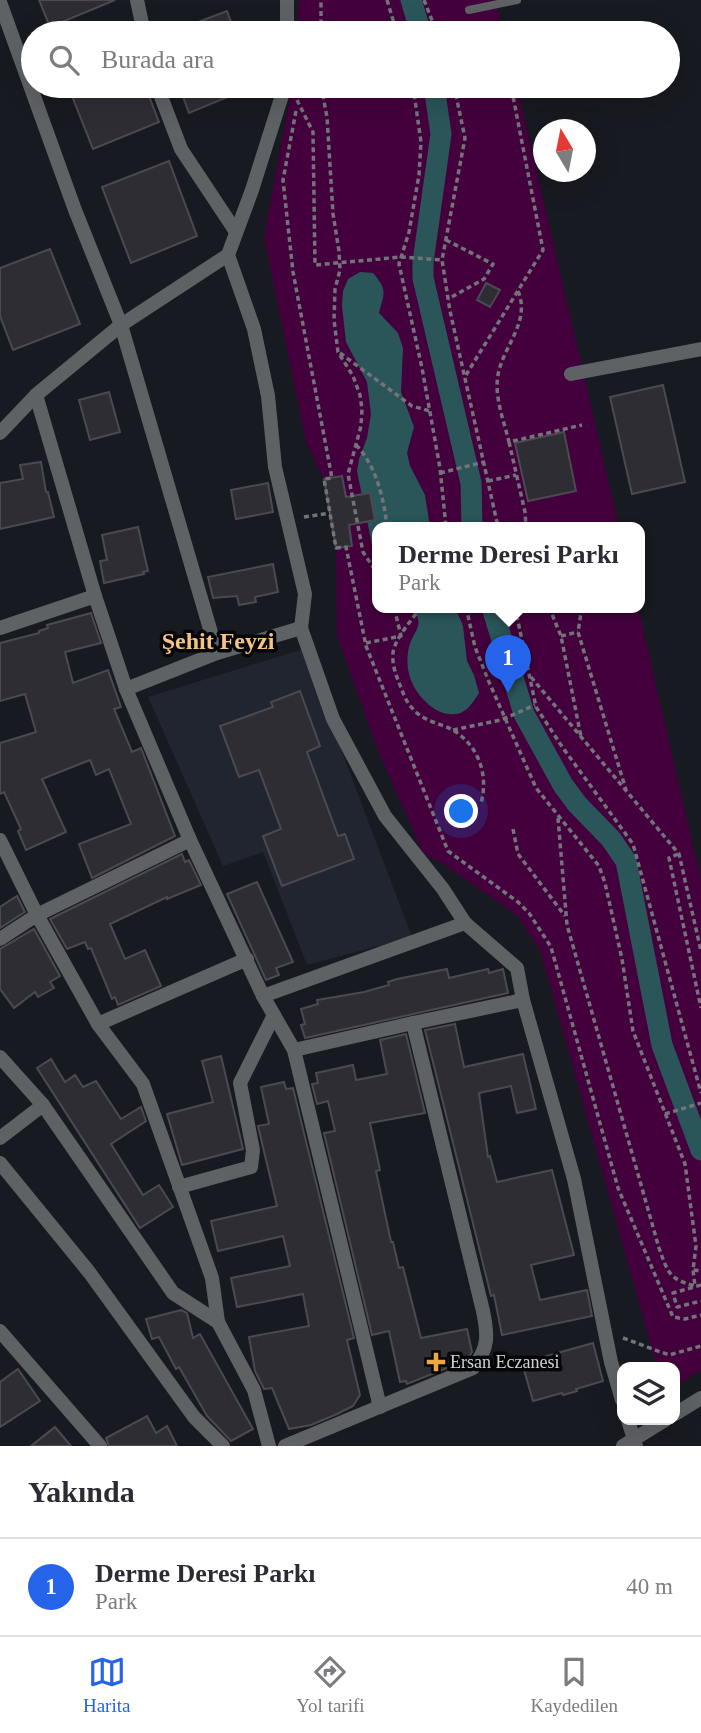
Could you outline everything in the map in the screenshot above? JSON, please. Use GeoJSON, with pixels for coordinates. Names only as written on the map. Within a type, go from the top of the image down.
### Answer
{"type":"FeatureCollection","features":[{"type":"Feature","properties":{"kind":"street"},"geometry":{"type":"LineString","coordinates":[[137,0],[141,21]]}},
{"type":"Feature","properties":{"kind":"street"},"geometry":{"type":"LineString","coordinates":[[287,0],[287,21]]}},
{"type":"Feature","properties":{"kind":"street"},"geometry":{"type":"LineString","coordinates":[[0,2],[21,60]]}},
{"type":"Feature","properties":{"kind":"street"},"geometry":{"type":"LineString","coordinates":[[35,98],[121,325],[217,653]]}},
{"type":"Feature","properties":{"kind":"street"},"geometry":{"type":"LineString","coordinates":[[162,98],[181,149],[236,232]]}},
{"type":"Feature","properties":{"kind":"street"},"geometry":{"type":"LineString","coordinates":[[0,433],[36,394],[121,325],[228,255],[286,98]]}},
{"type":"Feature","properties":{"kind":"street"},"geometry":{"type":"LineString","coordinates":[[228,255],[254,329],[268,396],[275,467],[305,594],[301,628],[333,719],[385,816],[443,889],[465,923],[517,968],[523,1000],[574,1179],[604,1332],[617,1381]]}},
{"type":"Feature","properties":{"kind":"street"},"geometry":{"type":"LineString","coordinates":[[571,374],[701,349]]}},
{"type":"Feature","properties":{"kind":"street"},"geometry":{"type":"LineString","coordinates":[[36,394],[95,596],[126,689],[191,841],[263,996],[294,1050],[380,1407]]}},
{"type":"Feature","properties":{"kind":"street"},"geometry":{"type":"LineString","coordinates":[[0,628],[95,596]]}},
{"type":"Feature","properties":{"kind":"street"},"geometry":{"type":"LineString","coordinates":[[126,689],[217,653],[301,628]]}},
{"type":"Feature","properties":{"kind":"street"},"geometry":{"type":"LineString","coordinates":[[0,840],[37,915],[98,1024],[143,1084],[212,1278],[218,1322],[254,1390],[269,1446]]}},
{"type":"Feature","properties":{"kind":"street"},"geometry":{"type":"LineString","coordinates":[[0,939],[37,915],[191,841]]}},
{"type":"Feature","properties":{"kind":"street"},"geometry":{"type":"LineString","coordinates":[[263,996],[465,923]]}},
{"type":"Feature","properties":{"kind":"street"},"geometry":{"type":"LineString","coordinates":[[98,1024],[247,959]]}},
{"type":"Feature","properties":{"kind":"street"},"geometry":{"type":"LineString","coordinates":[[294,1050],[523,1000]]}},
{"type":"Feature","properties":{"kind":"street"},"geometry":{"type":"LineString","coordinates":[[179,1187],[251,1167],[253,1150],[240,1083],[274,1015]]}},
{"type":"Feature","properties":{"kind":"street"},"geometry":{"type":"LineString","coordinates":[[285,1446],[473,1368],[483,1355],[486,1343],[483,1311],[413,1023]]}},
{"type":"Feature","properties":{"kind":"street"},"geometry":{"type":"LineString","coordinates":[[0,1057],[43,1105],[173,1293],[218,1322]]}},
{"type":"Feature","properties":{"kind":"street"},"geometry":{"type":"LineString","coordinates":[[0,1138],[43,1105]]}},
{"type":"Feature","properties":{"kind":"street"},"geometry":{"type":"LineString","coordinates":[[0,1163],[89,1272],[194,1417],[223,1446]]}},
{"type":"Feature","properties":{"kind":"street"},"geometry":{"type":"LineString","coordinates":[[0,1331],[100,1446]]}},
{"type":"Feature","properties":{"kind":"street"},"geometry":{"type":"LineString","coordinates":[[680,1411],[701,1398]]}},
{"type":"Feature","properties":{"kind":"street"},"geometry":{"type":"LineString","coordinates":[[629,1425],[631,1444],[659,1425]]}},
{"type":"Feature","properties":{"kind":"lane"},"geometry":{"type":"LineString","coordinates":[[470,10],[517,0]]}},
{"type":"Feature","properties":{"kind":"path"},"geometry":{"type":"LineString","coordinates":[[321,0],[321,21]]}},
{"type":"Feature","properties":{"kind":"path"},"geometry":{"type":"LineString","coordinates":[[387,0],[393,21]]}},
{"type":"Feature","properties":{"kind":"path"},"geometry":{"type":"LineString","coordinates":[[425,0],[433,21]]}},
{"type":"Feature","properties":{"kind":"path"},"geometry":{"type":"LineString","coordinates":[[295,98],[313,132],[315,265],[402,257],[441,260]]}},
{"type":"Feature","properties":{"kind":"path"},"geometry":{"type":"LineString","coordinates":[[323,98],[340,263],[335,289],[334,320],[338,352],[353,376],[362,410],[348,474],[363,552],[372,566]]}},
{"type":"Feature","properties":{"kind":"path"},"geometry":{"type":"LineString","coordinates":[[415,98],[421,142],[417,186],[409,232],[399,264],[430,411],[441,472],[446,522]]}},
{"type":"Feature","properties":{"kind":"path"},"geometry":{"type":"LineString","coordinates":[[457,98],[465,138],[441,260],[497,522]]}},
{"type":"Feature","properties":{"kind":"path"},"geometry":{"type":"LineString","coordinates":[[465,377],[543,250],[513,98]]}},
{"type":"Feature","properties":{"kind":"path"},"geometry":{"type":"LineString","coordinates":[[298,102],[283,180],[293,272],[332,478],[324,479],[336,548],[346,547]]}},
{"type":"Feature","properties":{"kind":"path"},"geometry":{"type":"LineString","coordinates":[[446,240],[494,264],[484,279],[448,299]]}},
{"type":"Feature","properties":{"kind":"path"},"geometry":{"type":"LineString","coordinates":[[518,291],[522,300],[521,313],[516,333],[498,374],[497,394],[525,522]]}},
{"type":"Feature","properties":{"kind":"path"},"geometry":{"type":"LineString","coordinates":[[338,352],[412,406],[430,411]]}},
{"type":"Feature","properties":{"kind":"path"},"geometry":{"type":"LineString","coordinates":[[509,442],[582,425]]}},
{"type":"Feature","properties":{"kind":"path"},"geometry":{"type":"LineString","coordinates":[[355,445],[362,451],[382,495],[386,522]]}},
{"type":"Feature","properties":{"kind":"path"},"geometry":{"type":"LineString","coordinates":[[441,472],[483,462]]}},
{"type":"Feature","properties":{"kind":"path"},"geometry":{"type":"LineString","coordinates":[[488,481],[516,475]]}},
{"type":"Feature","properties":{"kind":"path"},"geometry":{"type":"LineString","coordinates":[[288,521],[330,513]]}},
{"type":"Feature","properties":{"kind":"path"},"geometry":{"type":"LineString","coordinates":[[395,613],[401,636]]}},
{"type":"Feature","properties":{"kind":"path"},"geometry":{"type":"LineString","coordinates":[[417,613],[393,653],[403,695],[413,710],[422,717],[453,730],[473,748],[480,761],[484,783],[481,803]]}},
{"type":"Feature","properties":{"kind":"path"},"geometry":{"type":"LineString","coordinates":[[467,613],[475,647],[536,788],[599,866],[605,883],[634,1031],[685,1164],[696,1246],[693,1270],[695,1286]]}},
{"type":"Feature","properties":{"kind":"path"},"geometry":{"type":"LineString","coordinates":[[516,613],[535,706],[633,844],[701,1093]]}},
{"type":"Feature","properties":{"kind":"path"},"geometry":{"type":"LineString","coordinates":[[551,613],[561,636],[581,738]]}},
{"type":"Feature","properties":{"kind":"path"},"geometry":{"type":"LineString","coordinates":[[581,613],[578,632],[627,793]]}},
{"type":"Feature","properties":{"kind":"path"},"geometry":{"type":"LineString","coordinates":[[561,636],[578,632]]}},
{"type":"Feature","properties":{"kind":"path"},"geometry":{"type":"LineString","coordinates":[[366,643],[401,636]]}},
{"type":"Feature","properties":{"kind":"path"},"geometry":{"type":"LineString","coordinates":[[529,676],[679,854],[701,951]]}},
{"type":"Feature","properties":{"kind":"path"},"geometry":{"type":"LineString","coordinates":[[453,730],[505,718],[535,706]]}},
{"type":"Feature","properties":{"kind":"path"},"geometry":{"type":"LineString","coordinates":[[558,816],[567,918],[596,1032],[668,1272],[678,1281],[695,1286]]}},
{"type":"Feature","properties":{"kind":"path"},"geometry":{"type":"LineString","coordinates":[[513,829],[517,854],[567,918]]}},
{"type":"Feature","properties":{"kind":"path"},"geometry":{"type":"LineString","coordinates":[[679,854],[669,858],[701,1008]]}},
{"type":"Feature","properties":{"kind":"path"},"geometry":{"type":"LineString","coordinates":[[665,1114],[701,1103]]}},
{"type":"Feature","properties":{"kind":"path"},"geometry":{"type":"LineString","coordinates":[[693,1270],[701,1270]]}},
{"type":"Feature","properties":{"kind":"path"},"geometry":{"type":"LineString","coordinates":[[701,1285],[673,1293],[677,1307],[701,1301]]}},
{"type":"Feature","properties":{"kind":"path"},"geometry":{"type":"LineString","coordinates":[[604,1332],[669,1355],[701,1346]]}},
{"type":"Feature","properties":{"kind":"shaded area"},"geometry":{"type":"Polygon","coordinates":[[[299,0],[495,0],[501,21],[298,21],[299,0]]]}},
{"type":"Feature","properties":{"kind":"shaded area"},"geometry":{"type":"Polygon","coordinates":[[[290,98],[520,98],[533,155],[533,182],[539,182],[618,522],[372,522],[372,613],[639,613],[701,880],[701,1370],[680,1383],[680,1362],[656,1362],[540,950],[518,916],[423,853],[378,751],[337,635],[336,548],[324,479],[306,442],[264,237],[290,98]]]}},
{"type":"Feature","properties":{"kind":"shaded area"},"geometry":{"type":"Polygon","coordinates":[[[303,649],[412,937],[307,965],[263,852],[223,866],[148,697],[303,649]]]}},
{"type":"Feature","properties":{"kind":"water"},"geometry":{"type":"Polygon","coordinates":[[[360,272],[373,273],[383,288],[379,313],[398,333],[403,348],[401,392],[414,427],[407,453],[410,466],[425,495],[429,522],[372,522],[372,545],[357,471],[371,414],[367,382],[346,342],[342,306],[343,291],[348,279],[360,272]]]}},
{"type":"Feature","properties":{"kind":"water"},"geometry":{"type":"Polygon","coordinates":[[[458,613],[463,626],[467,661],[479,693],[468,708],[460,713],[440,712],[428,704],[413,684],[408,670],[408,655],[418,624],[416,614],[458,613]]]}},
{"type":"Feature","properties":{"kind":"building"},"geometry":{"type":"Polygon","coordinates":[[[39,0],[115,0],[64,21],[48,21],[39,0]]]}},
{"type":"Feature","properties":{"kind":"building"},"geometry":{"type":"Polygon","coordinates":[[[227,11],[231,21],[201,21],[227,11]]]}},
{"type":"Feature","properties":{"kind":"building"},"geometry":{"type":"Polygon","coordinates":[[[73,98],[150,98],[159,122],[93,149],[73,98]]]}},
{"type":"Feature","properties":{"kind":"building"},"geometry":{"type":"Polygon","coordinates":[[[183,98],[225,98],[189,113],[183,98]]]}},
{"type":"Feature","properties":{"kind":"building"},"geometry":{"type":"Polygon","coordinates":[[[169,161],[197,236],[131,263],[102,187],[169,161]]]}},
{"type":"Feature","properties":{"kind":"building"},"geometry":{"type":"Polygon","coordinates":[[[50,249],[80,324],[13,350],[0,316],[0,268],[50,249]]]}},
{"type":"Feature","properties":{"kind":"building"},"geometry":{"type":"Polygon","coordinates":[[[486,283],[500,290],[490,307],[477,300],[486,283]]]}},
{"type":"Feature","properties":{"kind":"building"},"geometry":{"type":"Polygon","coordinates":[[[663,385],[685,482],[632,494],[610,397],[663,385]]]}},
{"type":"Feature","properties":{"kind":"building"},"geometry":{"type":"Polygon","coordinates":[[[109,392],[120,432],[90,440],[79,400],[109,392]]]}},
{"type":"Feature","properties":{"kind":"building"},"geometry":{"type":"Polygon","coordinates":[[[564,432],[576,491],[528,501],[515,443],[564,432]]]}},
{"type":"Feature","properties":{"kind":"building"},"geometry":{"type":"Polygon","coordinates":[[[41,462],[54,517],[0,529],[0,483],[23,479],[20,465],[41,462]]]}},
{"type":"Feature","properties":{"kind":"building"},"geometry":{"type":"Polygon","coordinates":[[[342,476],[346,497],[370,493],[375,520],[349,525],[352,546],[336,548],[324,479],[342,476]]]}},
{"type":"Feature","properties":{"kind":"building"},"geometry":{"type":"Polygon","coordinates":[[[268,483],[273,512],[236,519],[231,490],[268,483]]]}},
{"type":"Feature","properties":{"kind":"building"},"geometry":{"type":"Polygon","coordinates":[[[138,527],[148,571],[104,583],[100,561],[107,560],[102,535],[138,527]]]}},
{"type":"Feature","properties":{"kind":"building"},"geometry":{"type":"Polygon","coordinates":[[[273,564],[278,592],[255,597],[256,602],[239,605],[237,596],[213,598],[208,577],[273,564]]]}},
{"type":"Feature","properties":{"kind":"building"},"geometry":{"type":"Polygon","coordinates":[[[91,613],[101,643],[65,652],[73,683],[108,670],[121,707],[114,709],[132,752],[141,748],[175,836],[92,878],[79,844],[131,824],[109,769],[96,775],[90,760],[42,779],[66,832],[26,850],[18,831],[21,829],[4,792],[0,794],[0,743],[36,732],[25,694],[0,701],[0,643],[39,633],[48,628],[47,625],[91,613]]]}},
{"type":"Feature","properties":{"kind":"building"},"geometry":{"type":"Polygon","coordinates":[[[300,691],[320,746],[307,752],[338,836],[345,834],[354,859],[282,886],[263,836],[281,829],[259,770],[239,777],[220,726],[273,707],[271,702],[300,691]]]}},
{"type":"Feature","properties":{"kind":"building"},"geometry":{"type":"Polygon","coordinates":[[[182,854],[185,862],[189,860],[201,885],[167,897],[110,924],[125,959],[145,950],[161,986],[118,1005],[115,997],[112,999],[91,948],[88,949],[85,942],[67,949],[50,919],[182,854]]]}},
{"type":"Feature","properties":{"kind":"building"},"geometry":{"type":"Polygon","coordinates":[[[257,882],[293,962],[276,968],[279,975],[266,980],[227,894],[257,882]]]}},
{"type":"Feature","properties":{"kind":"building"},"geometry":{"type":"Polygon","coordinates":[[[17,896],[25,912],[0,928],[0,907],[17,896]]]}},
{"type":"Feature","properties":{"kind":"building"},"geometry":{"type":"Polygon","coordinates":[[[34,929],[60,976],[50,982],[54,988],[38,997],[35,992],[14,1008],[0,989],[0,949],[34,929]]]}},
{"type":"Feature","properties":{"kind":"building"},"geometry":{"type":"Polygon","coordinates":[[[447,969],[449,978],[488,969],[489,973],[503,969],[508,993],[305,1038],[301,1025],[305,1024],[301,1009],[318,1004],[317,1000],[364,992],[389,985],[388,982],[397,979],[447,969]]]}},
{"type":"Feature","properties":{"kind":"building"},"geometry":{"type":"Polygon","coordinates":[[[455,1024],[464,1067],[523,1054],[536,1109],[517,1113],[511,1086],[479,1093],[488,1157],[490,1156],[497,1182],[552,1170],[574,1255],[531,1265],[540,1300],[587,1290],[592,1316],[502,1335],[425,1030],[455,1024]]]}},
{"type":"Feature","properties":{"kind":"building"},"geometry":{"type":"Polygon","coordinates":[[[406,1034],[425,1113],[370,1123],[380,1170],[376,1171],[391,1242],[399,1268],[403,1267],[421,1338],[467,1329],[472,1352],[467,1360],[407,1384],[406,1381],[400,1382],[389,1331],[372,1335],[324,1133],[335,1131],[328,1101],[317,1104],[312,1084],[318,1083],[316,1073],[353,1065],[356,1080],[387,1074],[380,1040],[406,1034]]]}},
{"type":"Feature","properties":{"kind":"building"},"geometry":{"type":"Polygon","coordinates":[[[221,1056],[243,1149],[182,1165],[167,1114],[213,1102],[202,1061],[221,1056]]]}},
{"type":"Feature","properties":{"kind":"building"},"geometry":{"type":"Polygon","coordinates":[[[51,1059],[65,1082],[75,1075],[83,1087],[96,1081],[121,1119],[141,1107],[146,1121],[111,1144],[143,1195],[159,1185],[173,1207],[140,1228],[37,1068],[51,1059]]]}},
{"type":"Feature","properties":{"kind":"building"},"geometry":{"type":"Polygon","coordinates":[[[284,1082],[286,1089],[293,1088],[354,1338],[347,1340],[360,1395],[353,1406],[337,1414],[311,1425],[289,1429],[272,1388],[264,1389],[255,1371],[249,1337],[309,1326],[303,1294],[237,1307],[231,1278],[290,1266],[283,1236],[218,1251],[211,1221],[277,1206],[258,1126],[269,1124],[261,1087],[284,1082]]]}},
{"type":"Feature","properties":{"kind":"building"},"geometry":{"type":"Polygon","coordinates":[[[181,1310],[187,1313],[193,1338],[200,1334],[253,1429],[231,1441],[207,1416],[159,1337],[152,1339],[146,1319],[181,1310]]]}},
{"type":"Feature","properties":{"kind":"building"},"geometry":{"type":"Polygon","coordinates":[[[593,1343],[603,1381],[563,1395],[562,1393],[533,1401],[522,1363],[593,1343]]]}},
{"type":"Feature","properties":{"kind":"building"},"geometry":{"type":"Polygon","coordinates":[[[18,1369],[40,1401],[0,1427],[0,1382],[18,1369]]]}},
{"type":"Feature","properties":{"kind":"building"},"geometry":{"type":"Polygon","coordinates":[[[147,1416],[156,1433],[167,1426],[177,1446],[109,1446],[106,1438],[147,1416]]]}},
{"type":"Feature","properties":{"kind":"building"},"geometry":{"type":"Polygon","coordinates":[[[55,1427],[71,1446],[31,1446],[55,1427]]]}},
{"type":"Feature","properties":{"kind":"waterway"},"geometry":{"type":"LineString","coordinates":[[411,0],[417,21]]}},
{"type":"Feature","properties":{"kind":"waterway"},"geometry":{"type":"LineString","coordinates":[[436,98],[441,134],[423,278],[471,483],[472,522]]}},
{"type":"Feature","properties":{"kind":"waterway"},"geometry":{"type":"LineString","coordinates":[[494,613],[524,714],[563,785],[577,804],[611,839],[626,861],[662,1045],[701,1150]]}},
{"type":"Feature","properties":{"kind":"place","name":"Derme Deresi Parkı"},"geometry":{"type":"Point","coordinates":[508,693]}},
{"type":"Feature","properties":{"kind":"place","name":"Ersan Eczanesi"},"geometry":{"type":"Point","coordinates":[436,1362]}},
{"type":"Feature","properties":{"kind":"district","name":"Şehit Feyzi"},"geometry":{"type":"Point","coordinates":[218,641]}}]}
